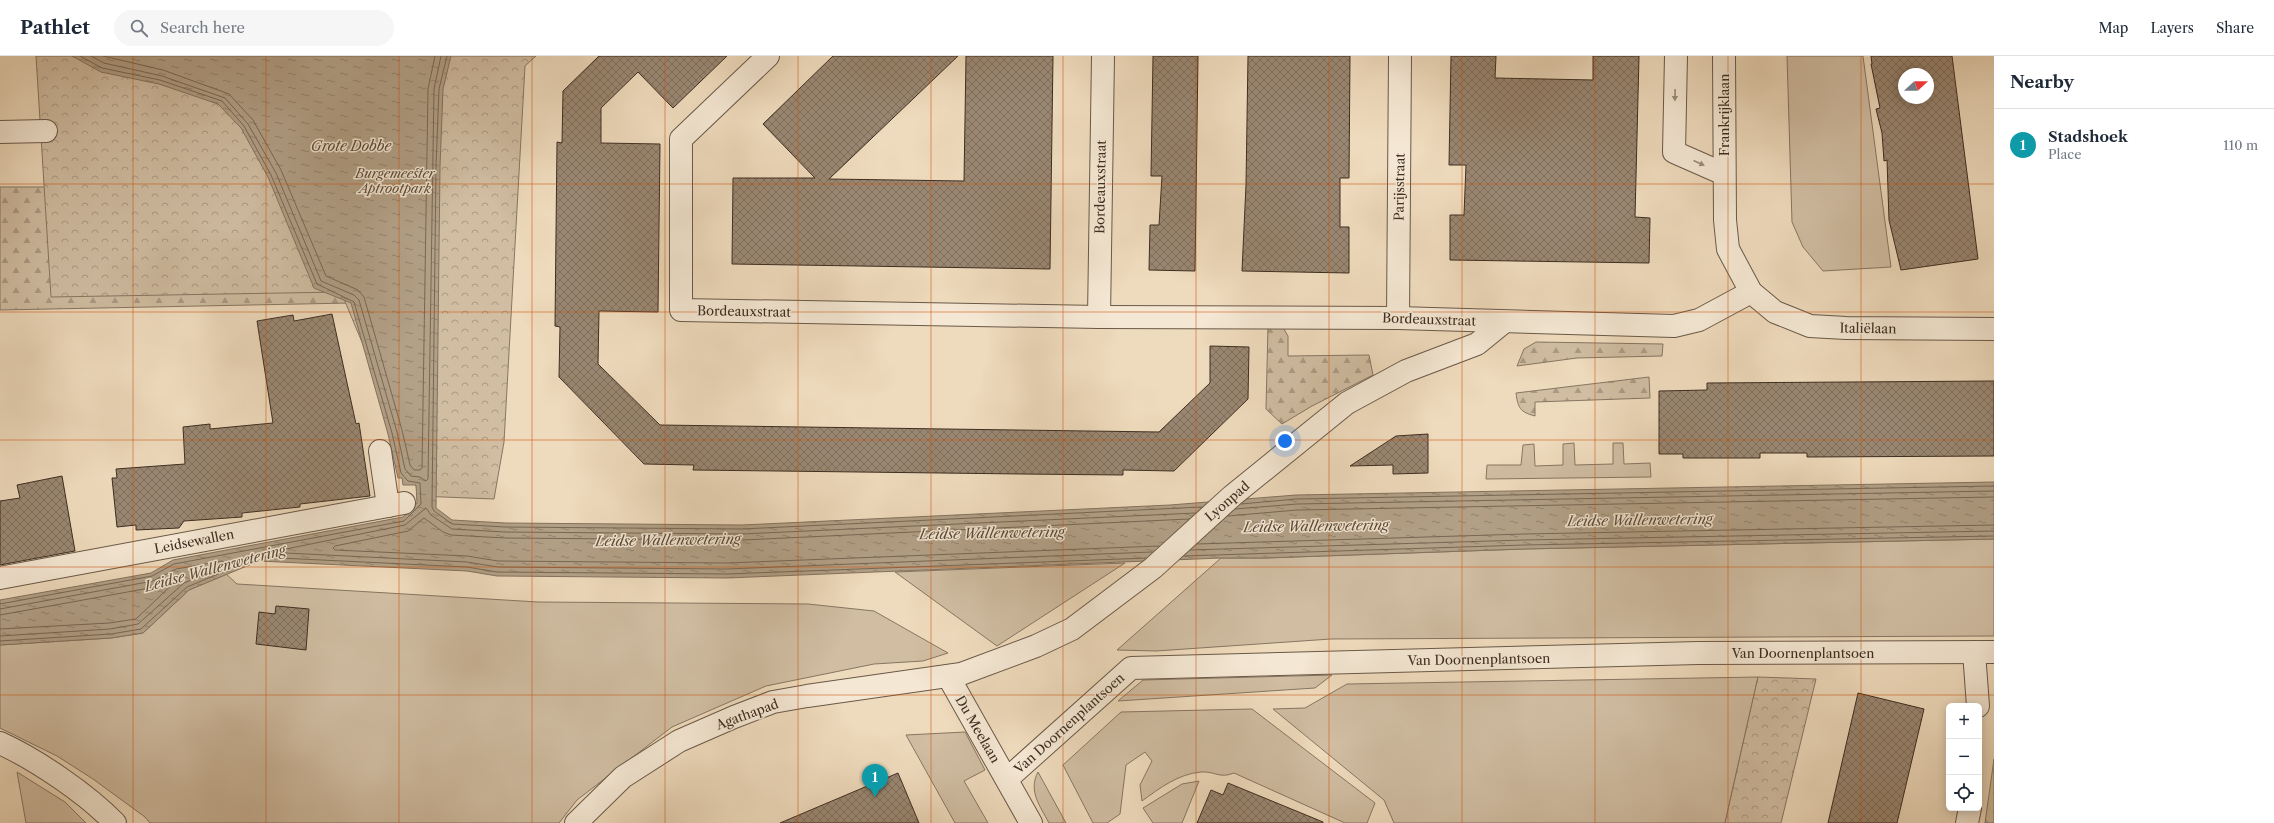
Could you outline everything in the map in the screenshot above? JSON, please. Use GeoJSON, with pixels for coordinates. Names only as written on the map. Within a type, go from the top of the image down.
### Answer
{"type":"FeatureCollection","features":[{"type":"Feature","properties":{"kind":"street","name":"Bordeauxstraat"},"geometry":{"type":"LineString","coordinates":[[768,56],[681,139],[682,310],[1099,317],[1398,318],[1674,326],[1699,320],[1751,292]]}},
{"type":"Feature","properties":{"kind":"street","name":"Bordeauxstraat"},"geometry":{"type":"LineString","coordinates":[[1099,317],[1103,56]]}},
{"type":"Feature","properties":{"kind":"street","name":"Parijsstraat"},"geometry":{"type":"LineString","coordinates":[[1398,318],[1400,56]]}},
{"type":"Feature","properties":{"kind":"street","name":"Frankrijklaan"},"geometry":{"type":"LineString","coordinates":[[1676,56],[1674,152],[1724,174]]}},
{"type":"Feature","properties":{"kind":"street","name":"Frankrijklaan"},"geometry":{"type":"LineString","coordinates":[[1724,56],[1724,174],[1725,220],[1728,249],[1751,292]]}},
{"type":"Feature","properties":{"kind":"street"},"geometry":{"type":"LineString","coordinates":[[0,132],[46,131]]}},
{"type":"Feature","properties":{"kind":"street","name":"Italiëlaan"},"geometry":{"type":"LineString","coordinates":[[1751,292],[1775,312],[1810,326],[1846,328],[1994,329]]}},
{"type":"Feature","properties":{"kind":"street","name":"Lyonpad"},"geometry":{"type":"LineString","coordinates":[[948,676],[977,669],[1029,649],[1072,629],[1153,568],[1232,496],[1347,403],[1406,371],[1477,344],[1504,322]]}},
{"type":"Feature","properties":{"kind":"street","name":"Leidsewallen"},"geometry":{"type":"LineString","coordinates":[[0,578],[396,504],[380,451]]}},
{"type":"Feature","properties":{"kind":"street"},"geometry":{"type":"LineString","coordinates":[[1978,703],[1984,652]]}},
{"type":"Feature","properties":{"kind":"street","name":"Van Doornenplantsoen"},"geometry":{"type":"LineString","coordinates":[[1007,778],[1132,668],[1698,653],[1984,652]]}},
{"type":"Feature","properties":{"kind":"street","name":"Du Meelaan"},"geometry":{"type":"LineString","coordinates":[[948,676],[1007,778],[1031,823]]}},
{"type":"Feature","properties":{"kind":"street","name":"Agathapad"},"geometry":{"type":"LineString","coordinates":[[576,823],[622,778],[679,741],[734,717],[773,702],[948,676]]}},
{"type":"Feature","properties":{"kind":"street"},"geometry":{"type":"LineString","coordinates":[[0,743],[64,781],[102,810],[115,823]]}},
{"type":"Feature","properties":{"kind":"street"},"geometry":{"type":"LineString","coordinates":[[1968,823],[1970,811]]}},
{"type":"Feature","properties":{"kind":"green space","name":"Burgemeester Aptrootpark"},"geometry":{"type":"Polygon","coordinates":[[[36,56],[536,56],[525,66],[504,442],[494,499],[418,496],[411,459],[341,292],[51,297],[36,56]]]}},
{"type":"Feature","properties":{"kind":"green space"},"geometry":{"type":"Polygon","coordinates":[[[38,56],[351,303],[0,310],[0,187],[60,187],[38,56]]]}},
{"type":"Feature","properties":{"kind":"green space"},"geometry":{"type":"Polygon","coordinates":[[[1787,56],[1863,56],[1891,267],[1823,271],[1803,247],[1792,222],[1787,56]]]}},
{"type":"Feature","properties":{"kind":"green space"},"geometry":{"type":"Polygon","coordinates":[[[1268,326],[1282,326],[1288,336],[1288,356],[1369,355],[1373,375],[1312,406],[1282,424],[1266,409],[1268,326]]]}},
{"type":"Feature","properties":{"kind":"green space"},"geometry":{"type":"Polygon","coordinates":[[[1536,342],[1663,344],[1662,356],[1577,358],[1517,366],[1524,349],[1536,342]]]}},
{"type":"Feature","properties":{"kind":"green space"},"geometry":{"type":"Polygon","coordinates":[[[1649,377],[1650,398],[1535,402],[1535,416],[1526,413],[1521,409],[1516,393],[1649,377]]]}},
{"type":"Feature","properties":{"kind":"green space"},"geometry":{"type":"Polygon","coordinates":[[[1574,443],[1575,465],[1613,464],[1613,443],[1623,443],[1624,464],[1650,463],[1651,477],[1486,479],[1487,465],[1521,465],[1523,445],[1534,444],[1535,466],[1563,465],[1563,444],[1574,443]]]}},
{"type":"Feature","properties":{"kind":"green space"},"geometry":{"type":"Polygon","coordinates":[[[1994,539],[1994,636],[1331,639],[1156,651],[1117,650],[1221,558],[1265,558],[1524,549],[1994,539]]]}},
{"type":"Feature","properties":{"kind":"green space"},"geometry":{"type":"Polygon","coordinates":[[[1125,563],[997,646],[895,572],[1125,563]]]}},
{"type":"Feature","properties":{"kind":"green space"},"geometry":{"type":"Polygon","coordinates":[[[226,574],[237,584],[538,602],[808,604],[874,611],[948,653],[923,661],[874,664],[766,686],[672,727],[577,800],[559,823],[150,823],[145,817],[93,779],[57,756],[0,728],[0,645],[111,638],[143,633],[189,590],[226,574]]]}},
{"type":"Feature","properties":{"kind":"green space"},"geometry":{"type":"Polygon","coordinates":[[[1332,675],[1315,688],[1118,701],[1143,680],[1332,675]]]}},
{"type":"Feature","properties":{"kind":"green space"},"geometry":{"type":"Polygon","coordinates":[[[1758,677],[1725,823],[1394,823],[1384,800],[1273,709],[1305,708],[1347,684],[1758,677]]]}},
{"type":"Feature","properties":{"kind":"green space"},"geometry":{"type":"Polygon","coordinates":[[[1758,677],[1816,679],[1781,823],[1725,823],[1758,677]]]}},
{"type":"Feature","properties":{"kind":"green space"},"geometry":{"type":"Polygon","coordinates":[[[1252,709],[1375,803],[1367,823],[1345,823],[1234,773],[1229,775],[1221,775],[1206,772],[1193,773],[1170,782],[1142,801],[1140,785],[1152,761],[1145,752],[1126,765],[1120,814],[1107,823],[1093,823],[1063,765],[1121,712],[1252,709]]]}},
{"type":"Feature","properties":{"kind":"green space"},"geometry":{"type":"Polygon","coordinates":[[[965,732],[985,770],[964,781],[988,823],[955,823],[906,735],[965,732]]]}},
{"type":"Feature","properties":{"kind":"green space"},"geometry":{"type":"Polygon","coordinates":[[[1994,759],[1994,823],[1985,823],[1994,759]]]}},
{"type":"Feature","properties":{"kind":"green space"},"geometry":{"type":"Polygon","coordinates":[[[17,772],[65,802],[86,823],[26,823],[17,772]]]}},
{"type":"Feature","properties":{"kind":"green space"},"geometry":{"type":"Polygon","coordinates":[[[1038,772],[1066,823],[1049,823],[1042,811],[1036,798],[1034,786],[1038,772]]]}},
{"type":"Feature","properties":{"kind":"green space"},"geometry":{"type":"Polygon","coordinates":[[[1199,781],[1182,823],[1153,823],[1143,808],[1182,784],[1199,781]]]}},
{"type":"Feature","properties":{"kind":"water"},"geometry":{"type":"Polygon","coordinates":[[[72,56],[451,56],[443,89],[440,166],[436,508],[452,520],[505,523],[742,525],[1170,505],[1296,495],[1994,482],[1994,539],[1524,549],[1265,558],[1221,558],[727,578],[497,576],[467,571],[259,561],[189,590],[143,633],[111,638],[0,645],[0,600],[151,573],[173,560],[403,517],[417,503],[416,485],[403,485],[402,478],[398,478],[388,434],[351,303],[314,288],[268,177],[241,128],[218,104],[159,84],[101,72],[72,56]]]}},
{"type":"Feature","properties":{"kind":"building"},"geometry":{"type":"Polygon","coordinates":[[[599,56],[727,56],[673,108],[638,72],[601,108],[601,143],[660,144],[658,312],[599,311],[598,364],[660,425],[1159,432],[1210,383],[1210,346],[1249,347],[1248,399],[1174,471],[1123,470],[1123,475],[693,470],[694,465],[644,464],[559,377],[560,327],[555,326],[557,142],[562,143],[563,91],[599,56]]]}},
{"type":"Feature","properties":{"kind":"building"},"geometry":{"type":"Polygon","coordinates":[[[833,56],[958,56],[829,179],[964,181],[966,56],[1053,56],[1050,269],[732,264],[733,178],[815,178],[763,124],[833,56]]]}},
{"type":"Feature","properties":{"kind":"building"},"geometry":{"type":"Polygon","coordinates":[[[1153,56],[1198,56],[1195,271],[1149,270],[1150,225],[1159,225],[1162,176],[1151,176],[1153,56]]]}},
{"type":"Feature","properties":{"kind":"building"},"geometry":{"type":"Polygon","coordinates":[[[1248,56],[1350,56],[1349,178],[1340,178],[1340,227],[1349,227],[1349,273],[1242,271],[1246,185],[1248,56]]]}},
{"type":"Feature","properties":{"kind":"building"},"geometry":{"type":"Polygon","coordinates":[[[1451,56],[1496,56],[1495,78],[1593,80],[1593,56],[1639,56],[1635,217],[1650,218],[1649,263],[1450,260],[1450,215],[1464,215],[1466,165],[1449,165],[1451,56]]]}},
{"type":"Feature","properties":{"kind":"building"},"geometry":{"type":"Polygon","coordinates":[[[1871,56],[1952,56],[1978,259],[1901,270],[1889,220],[1887,160],[1884,161],[1882,133],[1876,109],[1880,108],[1871,64],[1871,56]]]}},
{"type":"Feature","properties":{"kind":"building"},"geometry":{"type":"Polygon","coordinates":[[[332,314],[356,424],[359,423],[370,496],[300,504],[300,507],[242,513],[242,517],[184,521],[179,528],[136,530],[136,525],[117,527],[112,478],[117,478],[116,469],[185,464],[183,427],[210,424],[210,429],[273,423],[257,321],[293,315],[294,321],[332,314]]]}},
{"type":"Feature","properties":{"kind":"building"},"geometry":{"type":"Polygon","coordinates":[[[1994,381],[1994,456],[1807,457],[1807,453],[1760,453],[1760,458],[1683,458],[1683,454],[1659,454],[1659,391],[1707,390],[1707,383],[1994,381]]]}},
{"type":"Feature","properties":{"kind":"building"},"geometry":{"type":"Polygon","coordinates":[[[1428,434],[1428,473],[1393,474],[1393,465],[1350,466],[1396,436],[1428,434]]]}},
{"type":"Feature","properties":{"kind":"building"},"geometry":{"type":"Polygon","coordinates":[[[62,476],[75,551],[0,565],[0,501],[20,498],[17,485],[62,476]]]}},
{"type":"Feature","properties":{"kind":"building"},"geometry":{"type":"Polygon","coordinates":[[[276,606],[309,609],[306,650],[256,644],[259,612],[275,614],[276,606]]]}},
{"type":"Feature","properties":{"kind":"building"},"geometry":{"type":"Polygon","coordinates":[[[1858,693],[1924,709],[1897,823],[1828,823],[1858,693]]]}},
{"type":"Feature","properties":{"kind":"building"},"geometry":{"type":"Polygon","coordinates":[[[898,773],[919,823],[780,823],[898,773]]]}},
{"type":"Feature","properties":{"kind":"building"},"geometry":{"type":"Polygon","coordinates":[[[1228,783],[1323,823],[1197,823],[1211,790],[1223,795],[1228,783]]]}},
{"type":"Feature","properties":{"kind":"place","name":"Stadshoek"},"geometry":{"type":"Point","coordinates":[875,797]}},
{"type":"Feature","properties":{"kind":"water label","name":"Grote Dobbe"},"geometry":{"type":"Point","coordinates":[351,146]}},
{"type":"Feature","properties":{"kind":"water label","name":"Leidse Wallenwetering"},"geometry":{"type":"Point","coordinates":[1640,520]}},
{"type":"Feature","properties":{"kind":"water label","name":"Leidse Wallenwetering"},"geometry":{"type":"Point","coordinates":[1316,526]}},
{"type":"Feature","properties":{"kind":"water label","name":"Leidse Wallenwetering"},"geometry":{"type":"Point","coordinates":[992,533]}},
{"type":"Feature","properties":{"kind":"water label","name":"Leidse Wallenwetering"},"geometry":{"type":"Point","coordinates":[668,540]}},
{"type":"Feature","properties":{"kind":"water label","name":"Leidse Wallenwetering"},"geometry":{"type":"Point","coordinates":[215,568]}}]}
